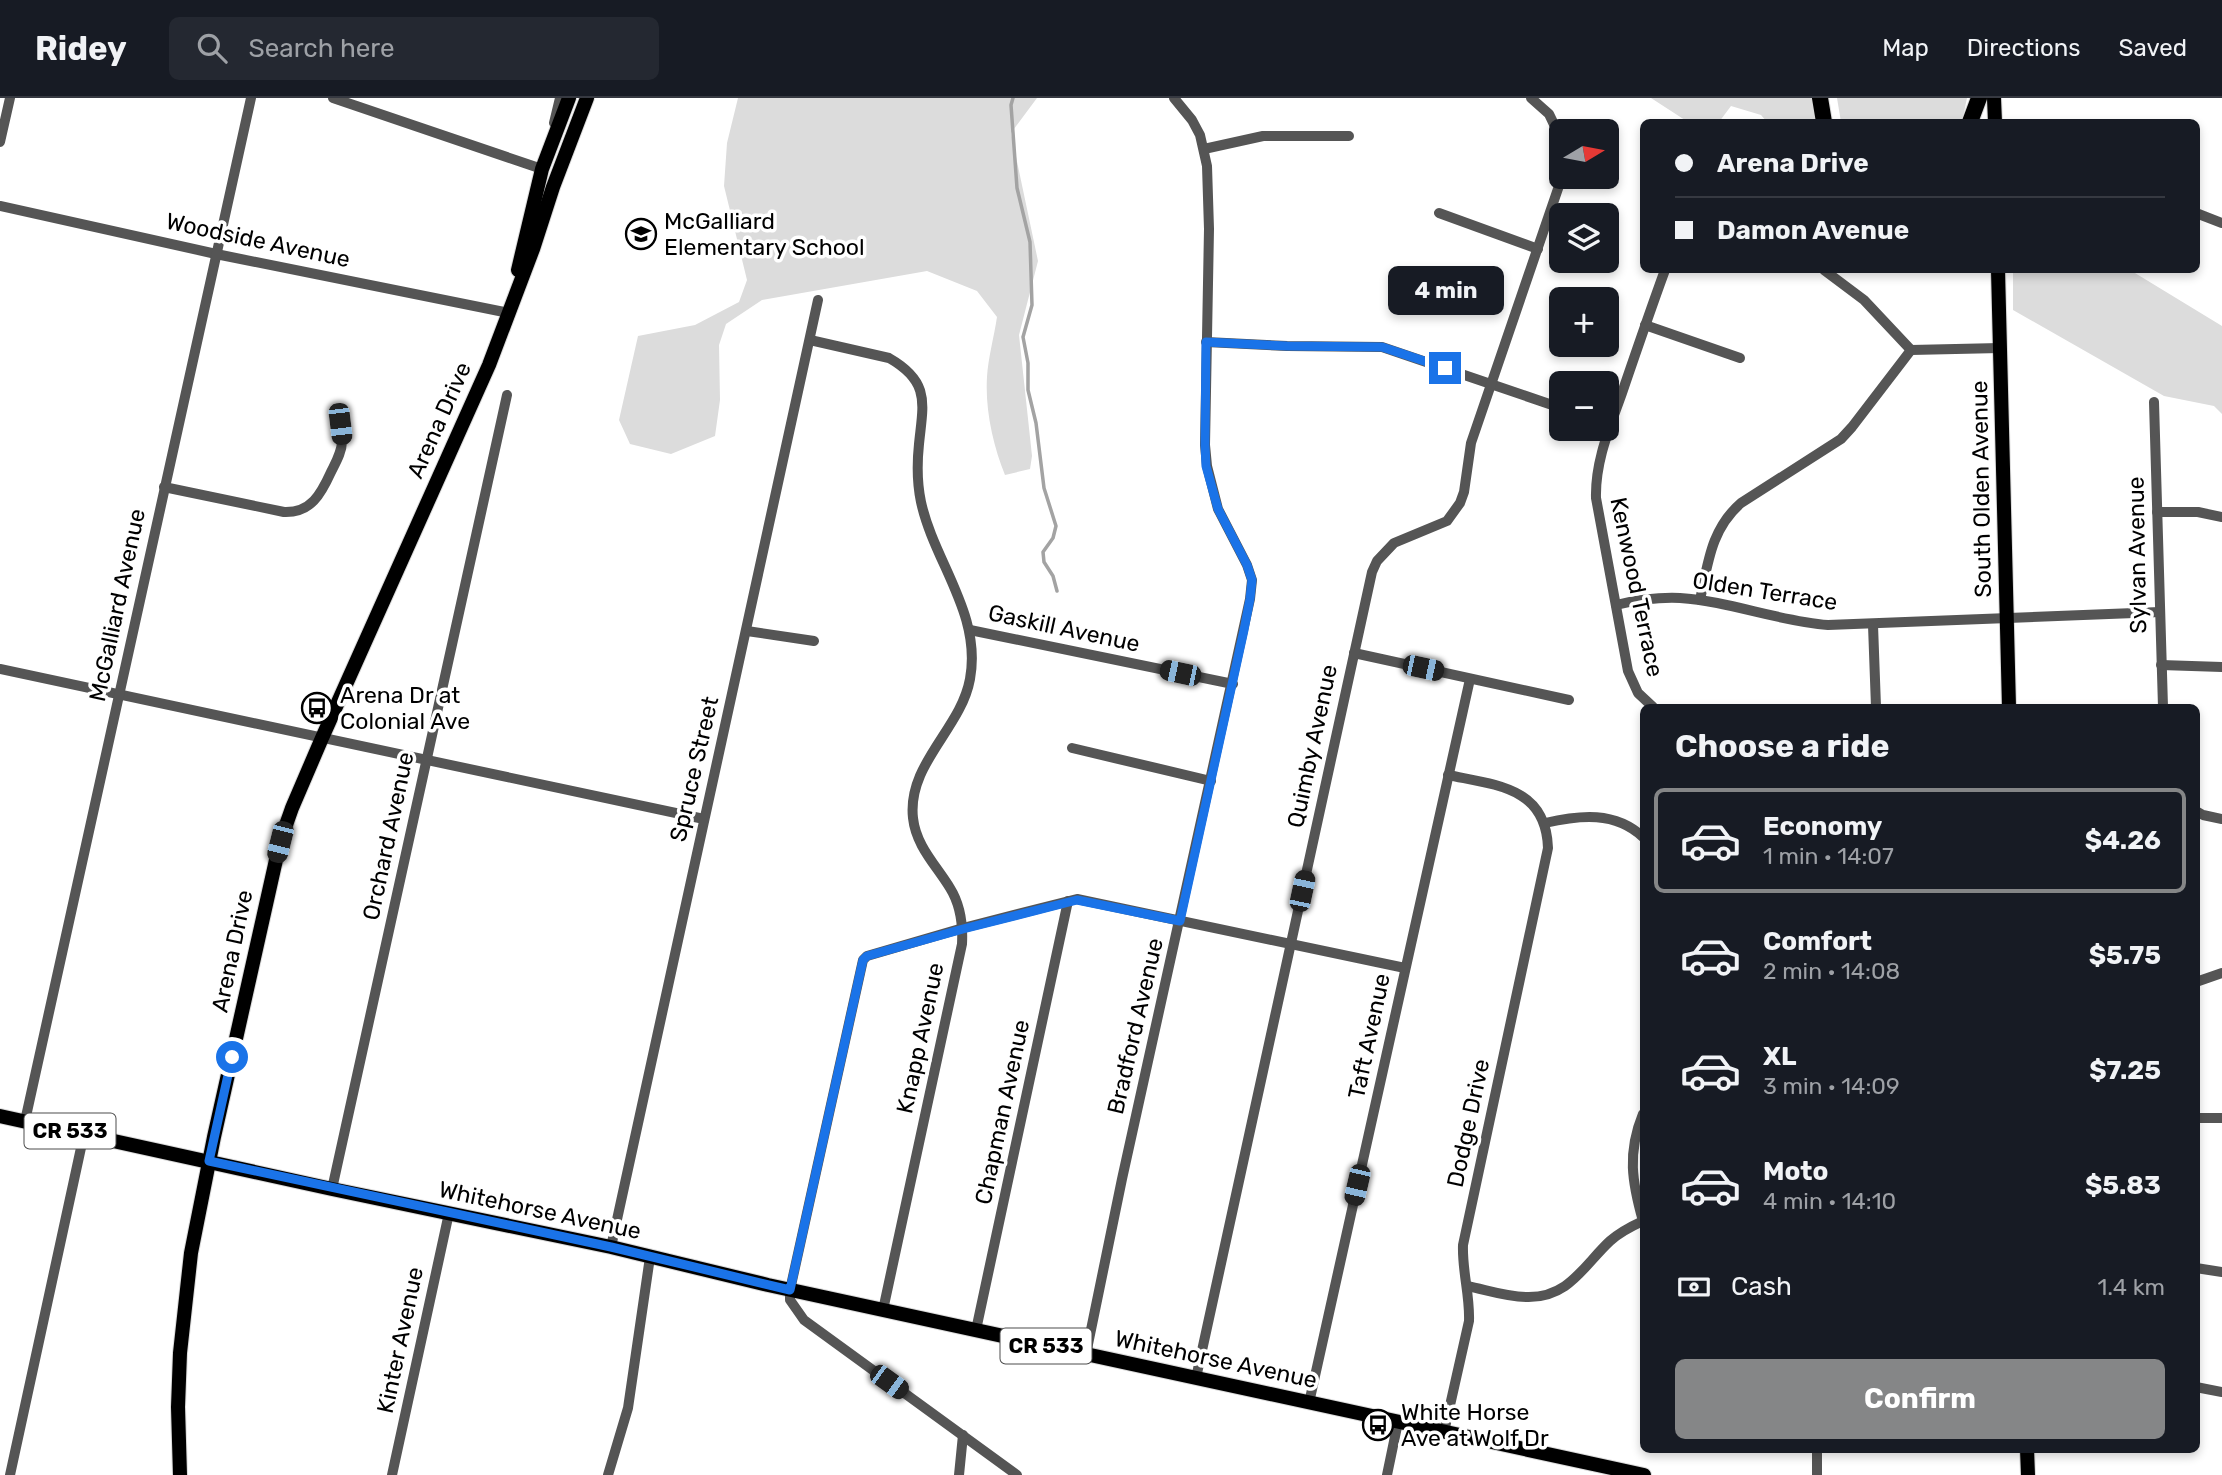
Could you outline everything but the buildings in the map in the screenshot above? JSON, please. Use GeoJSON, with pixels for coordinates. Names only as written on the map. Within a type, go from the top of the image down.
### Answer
{"type":"FeatureCollection","features":[{"type":"Feature","properties":{"kind":"highway"},"geometry":{"type":"LineString","coordinates":[[1820,98],[1824,119]]}},
{"type":"Feature","properties":{"kind":"highway"},"geometry":{"type":"LineString","coordinates":[[1971,119],[1979,98]]}},
{"type":"Feature","properties":{"kind":"main road","name":"Arena Drive"},"geometry":{"type":"LineString","coordinates":[[509,313],[542,169],[569,98]]}},
{"type":"Feature","properties":{"kind":"main road","name":"Arena Drive"},"geometry":{"type":"LineString","coordinates":[[180,1475],[178,1407],[183,1316],[191,1253],[280,842],[322,738],[489,365],[587,98]]}},
{"type":"Feature","properties":{"kind":"main road"},"geometry":{"type":"LineString","coordinates":[[575,128],[595,98]]}},
{"type":"Feature","properties":{"kind":"main road"},"geometry":{"type":"LineString","coordinates":[[1994,98],[1995,119]]}},
{"type":"Feature","properties":{"kind":"main road","name":"South Olden Avenue"},"geometry":{"type":"LineString","coordinates":[[1998,273],[2009,704]]}},
{"type":"Feature","properties":{"kind":"main road","name":"Whitehorse Avenue"},"geometry":{"type":"LineString","coordinates":[[0,1115],[332,1189],[611,1247],[976,1331],[1644,1475]]}},
{"type":"Feature","properties":{"kind":"main road"},"geometry":{"type":"LineString","coordinates":[[2027,1453],[2028,1475]]}},
{"type":"Feature","properties":{"kind":"street"},"geometry":{"type":"LineString","coordinates":[[0,142],[10,98]]}},
{"type":"Feature","properties":{"kind":"street","name":"McGalliard Avenue"},"geometry":{"type":"LineString","coordinates":[[25,1121],[251,98]]}},
{"type":"Feature","properties":{"kind":"street"},"geometry":{"type":"LineString","coordinates":[[333,98],[542,169]]}},
{"type":"Feature","properties":{"kind":"street"},"geometry":{"type":"LineString","coordinates":[[548,150],[560,98]]}},
{"type":"Feature","properties":{"kind":"street","name":"Bradford Avenue"},"geometry":{"type":"LineString","coordinates":[[1086,1354],[1122,1179],[1233,684],[1252,580],[1218,509],[1206,466],[1209,229],[1207,166],[1204,149],[1192,121],[1174,98]]}},
{"type":"Feature","properties":{"kind":"street"},"geometry":{"type":"LineString","coordinates":[[1531,98],[1551,119]]}},
{"type":"Feature","properties":{"kind":"street"},"geometry":{"type":"LineString","coordinates":[[1204,149],[1263,136],[1349,136]]}},
{"type":"Feature","properties":{"kind":"street","name":"Quimby Avenue"},"geometry":{"type":"LineString","coordinates":[[1196,1378],[1372,572],[1377,561],[1394,543],[1447,521],[1460,503],[1471,443],[1558,189]]}},
{"type":"Feature","properties":{"kind":"street","name":"Woodside Avenue"},"geometry":{"type":"LineString","coordinates":[[0,206],[216,254],[509,313]]}},
{"type":"Feature","properties":{"kind":"street"},"geometry":{"type":"LineString","coordinates":[[1439,213],[1538,249]]}},
{"type":"Feature","properties":{"kind":"street"},"geometry":{"type":"LineString","coordinates":[[2200,215],[2222,223]]}},
{"type":"Feature","properties":{"kind":"street","name":"Kenwood Terrace"},"geometry":{"type":"LineString","coordinates":[[1619,398],[1664,273]]}},
{"type":"Feature","properties":{"kind":"street"},"geometry":{"type":"LineString","coordinates":[[1829,273],[1864,300],[1911,350],[2000,348]]}},
{"type":"Feature","properties":{"kind":"street","name":"Spruce Street"},"geometry":{"type":"LineString","coordinates":[[611,1247],[818,300]]}},
{"type":"Feature","properties":{"kind":"street"},"geometry":{"type":"LineString","coordinates":[[1646,325],[1740,358]]}},
{"type":"Feature","properties":{"kind":"street","name":"Knapp Avenue"},"geometry":{"type":"LineString","coordinates":[[810,340],[889,358],[900,364],[917,384],[923,404],[917,464],[921,502],[970,630],[972,663],[965,696],[958,714],[920,774],[913,803],[913,818],[919,840],[951,890],[963,929],[962,944],[883,1310]]}},
{"type":"Feature","properties":{"kind":"street"},"geometry":{"type":"LineString","coordinates":[[1206,342],[1382,347],[1549,404]]}},
{"type":"Feature","properties":{"kind":"street"},"geometry":{"type":"LineString","coordinates":[[1700,600],[1715,536],[1731,512],[1841,439],[1911,350]]}},
{"type":"Feature","properties":{"kind":"street","name":"Orchard Avenue"},"geometry":{"type":"LineString","coordinates":[[332,1189],[426,760],[490,450],[507,395]]}},
{"type":"Feature","properties":{"kind":"street","name":"Sylvan Avenue"},"geometry":{"type":"LineString","coordinates":[[2154,402],[2162,704]]}},
{"type":"Feature","properties":{"kind":"street"},"geometry":{"type":"LineString","coordinates":[[164,487],[284,512],[299,511],[309,506],[321,493],[340,455],[340,424]]}},
{"type":"Feature","properties":{"kind":"street","name":"Kenwood Terrace"},"geometry":{"type":"LineString","coordinates":[[1605,441],[1595,482],[1596,498],[1632,682],[1637,693],[1650,704]]}},
{"type":"Feature","properties":{"kind":"street"},"geometry":{"type":"LineString","coordinates":[[2157,512],[2198,512],[2222,517]]}},
{"type":"Feature","properties":{"kind":"street","name":"Olden Terrace"},"geometry":{"type":"LineString","coordinates":[[1616,605],[1657,598],[1700,600],[1803,623],[1873,625],[2160,612]]}},
{"type":"Feature","properties":{"kind":"street"},"geometry":{"type":"LineString","coordinates":[[1873,625],[1876,704]]}},
{"type":"Feature","properties":{"kind":"street","name":"Gaskill Avenue"},"geometry":{"type":"LineString","coordinates":[[970,630],[1233,684]]}},
{"type":"Feature","properties":{"kind":"street"},"geometry":{"type":"LineString","coordinates":[[747,631],[814,641]]}},
{"type":"Feature","properties":{"kind":"street"},"geometry":{"type":"LineString","coordinates":[[1354,653],[1569,700]]}},
{"type":"Feature","properties":{"kind":"street"},"geometry":{"type":"LineString","coordinates":[[2161,665],[2222,667]]}},
{"type":"Feature","properties":{"kind":"street"},"geometry":{"type":"LineString","coordinates":[[0,669],[704,819]]}},
{"type":"Feature","properties":{"kind":"street","name":"Taft Avenue"},"geometry":{"type":"LineString","coordinates":[[1309,1403],[1469,679]]}},
{"type":"Feature","properties":{"kind":"street"},"geometry":{"type":"LineString","coordinates":[[1072,748],[1211,781]]}},
{"type":"Feature","properties":{"kind":"street"},"geometry":{"type":"LineString","coordinates":[[1448,775],[1515,791],[1533,805],[1545,823],[1566,818],[1600,817],[1626,824],[1640,835]]}},
{"type":"Feature","properties":{"kind":"street"},"geometry":{"type":"LineString","coordinates":[[2200,813],[2222,818]]}},
{"type":"Feature","properties":{"kind":"street","name":"Dodge Drive"},"geometry":{"type":"LineString","coordinates":[[1444,1432],[1469,1321],[1468,1286],[1462,1260],[1462,1245],[1547,856],[1548,835],[1545,823]]}},
{"type":"Feature","properties":{"kind":"street"},"geometry":{"type":"LineString","coordinates":[[1017,1475],[804,1320],[790,1300],[860,965],[867,956],[1077,900],[1405,968]]}},
{"type":"Feature","properties":{"kind":"street","name":"Chapman Avenue"},"geometry":{"type":"LineString","coordinates":[[976,1331],[1068,901]]}},
{"type":"Feature","properties":{"kind":"street"},"geometry":{"type":"LineString","coordinates":[[2200,981],[2222,973]]}},
{"type":"Feature","properties":{"kind":"street"},"geometry":{"type":"LineString","coordinates":[[2200,1118],[2222,1118]]}},
{"type":"Feature","properties":{"kind":"street"},"geometry":{"type":"LineString","coordinates":[[1640,1121],[1632,1165],[1633,1184],[1640,1210]]}},
{"type":"Feature","properties":{"kind":"street"},"geometry":{"type":"LineString","coordinates":[[10,1475],[84,1134]]}},
{"type":"Feature","properties":{"kind":"street","name":"Kinter Avenue"},"geometry":{"type":"LineString","coordinates":[[392,1475],[449,1213]]}},
{"type":"Feature","properties":{"kind":"street"},"geometry":{"type":"LineString","coordinates":[[1468,1286],[1513,1297],[1544,1295],[1570,1283],[1611,1240],[1640,1223]]}},
{"type":"Feature","properties":{"kind":"street"},"geometry":{"type":"LineString","coordinates":[[608,1475],[628,1408],[650,1257]]}},
{"type":"Feature","properties":{"kind":"street"},"geometry":{"type":"LineString","coordinates":[[2200,1269],[2222,1272]]}},
{"type":"Feature","properties":{"kind":"street"},"geometry":{"type":"LineString","coordinates":[[2200,1388],[2222,1392]]}},
{"type":"Feature","properties":{"kind":"street"},"geometry":{"type":"LineString","coordinates":[[1387,1475],[1398,1422]]}},
{"type":"Feature","properties":{"kind":"street"},"geometry":{"type":"LineString","coordinates":[[959,1475],[963,1435]]}},
{"type":"Feature","properties":{"kind":"street"},"geometry":{"type":"LineString","coordinates":[[1817,1453],[1817,1475]]}},
{"type":"Feature","properties":{"kind":"shaded area"},"geometry":{"type":"Polygon","coordinates":[[[738,98],[1037,98],[1011,133],[1038,261],[1019,335],[1032,456],[1030,469],[1005,475],[991,427],[987,377],[997,317],[977,291],[927,271],[762,300],[726,324],[719,345],[720,400],[715,436],[671,454],[630,444],[619,420],[638,336],[695,325],[739,302],[747,280],[724,186],[727,143],[738,98]]]}},
{"type":"Feature","properties":{"kind":"shaded area"},"geometry":{"type":"Polygon","coordinates":[[[1651,98],[1814,98],[1813,107],[1818,119],[1764,119],[1761,115],[1731,106],[1721,119],[1683,119],[1651,98]]]}},
{"type":"Feature","properties":{"kind":"shaded area"},"geometry":{"type":"Polygon","coordinates":[[[1837,98],[1967,98],[1963,119],[1840,119],[1837,98]]]}},
{"type":"Feature","properties":{"kind":"shaded area"},"geometry":{"type":"Polygon","coordinates":[[[2013,273],[2135,273],[2222,326],[2222,414],[2214,406],[2164,396],[2013,310],[2013,273]]]}},
{"type":"Feature","properties":{"kind":"waterway"},"geometry":{"type":"LineString","coordinates":[[1013,98],[1011,105],[1017,188],[1030,242],[1032,305],[1023,337],[1028,363],[1028,390],[1036,423],[1044,488],[1056,526],[1053,538],[1043,552],[1044,562],[1053,576],[1057,591]]}},
{"type":"Feature","properties":{"kind":"place","name":"McGalliard Elementary School"},"geometry":{"type":"Point","coordinates":[641,234]}},
{"type":"Feature","properties":{"kind":"place","name":"Arena Dr at Colonial Ave"},"geometry":{"type":"Point","coordinates":[317,708]}},
{"type":"Feature","properties":{"kind":"place","name":"White Horse Ave at Wolf Dr"},"geometry":{"type":"Point","coordinates":[1378,1425]}},
{"type":"Feature","properties":{"kind":"route"},"geometry":{"type":"LineString","coordinates":[[232,1057],[209,1161],[611,1247],[790,1290],[860,965],[867,956],[1077,900],[1180,921],[1244,630],[1252,580],[1218,509],[1206,466],[1206,342],[1382,347],[1445,368]]}}]}
